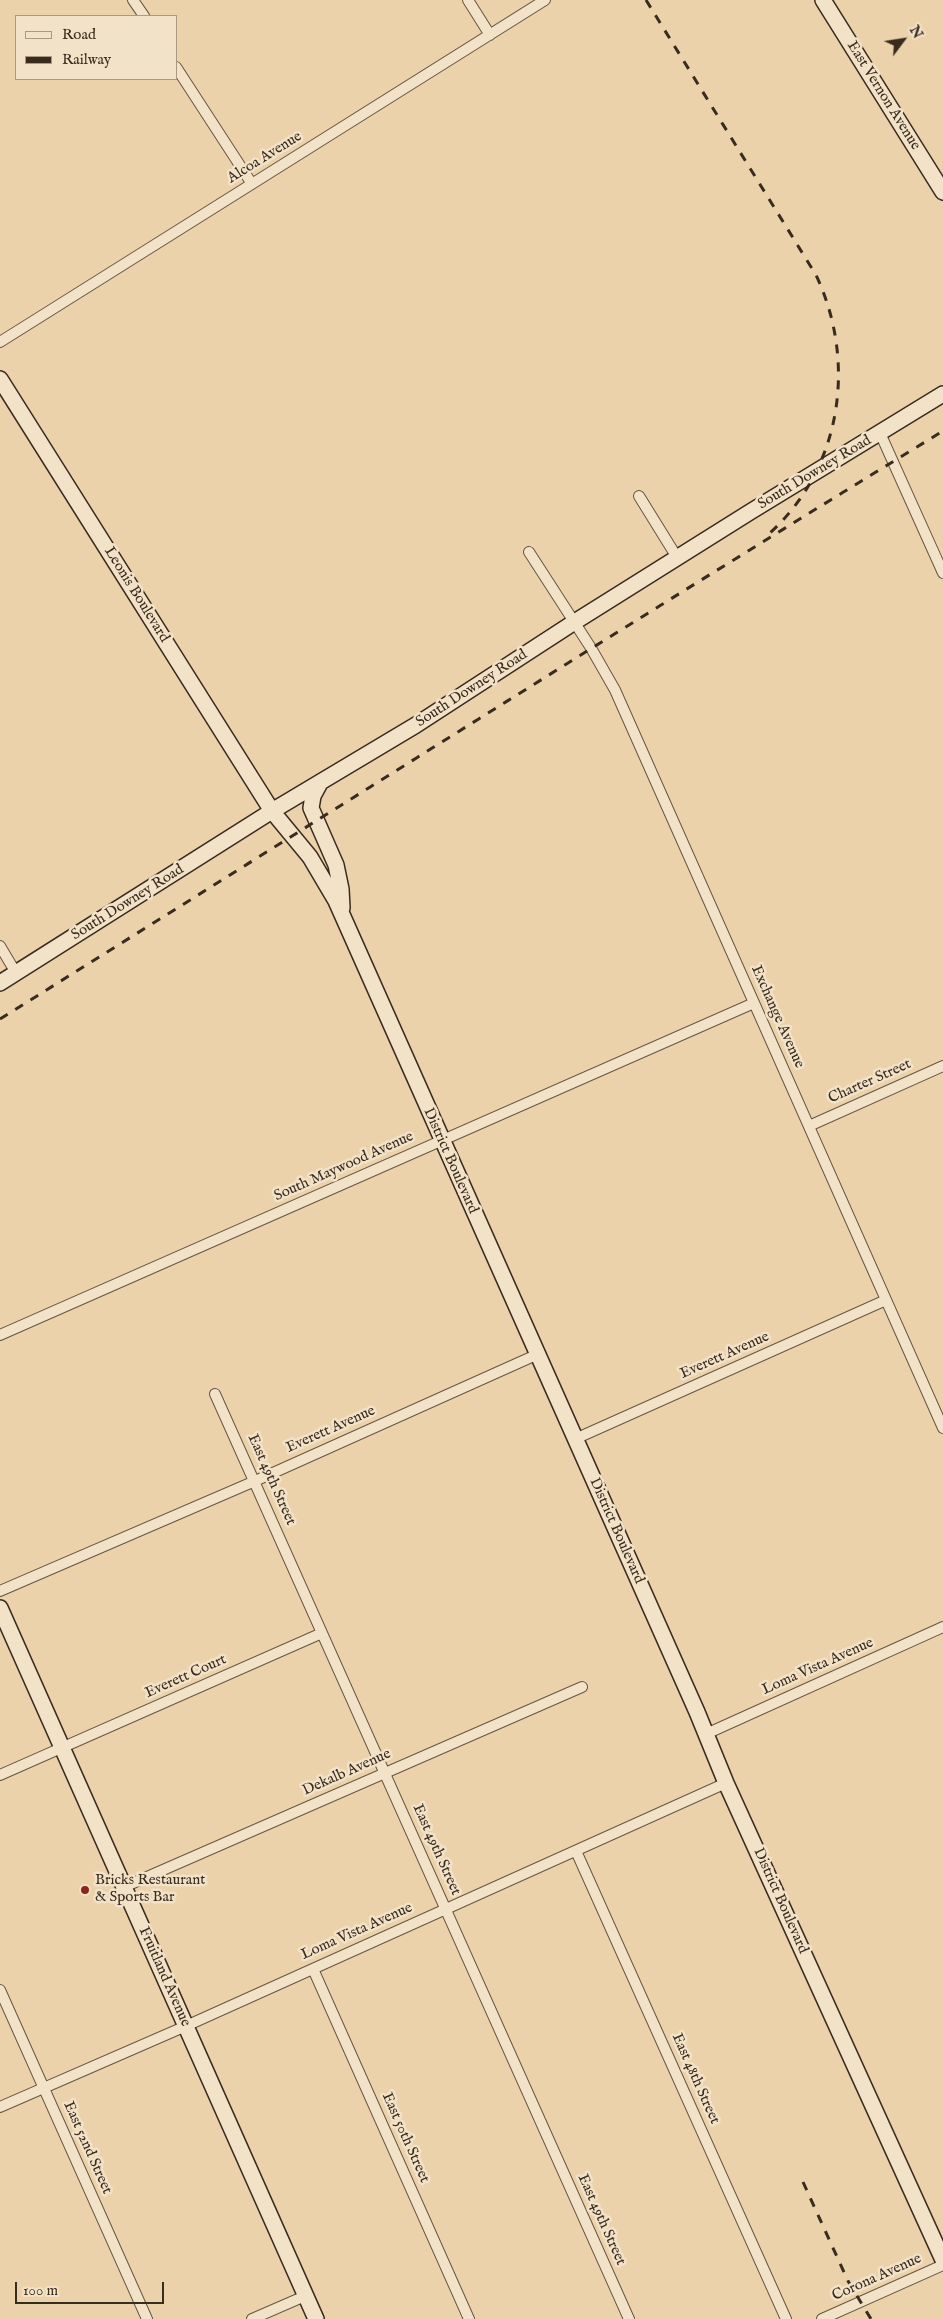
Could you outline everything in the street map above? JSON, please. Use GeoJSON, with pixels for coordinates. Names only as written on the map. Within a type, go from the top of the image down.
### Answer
{"type":"FeatureCollection","features":[{"type":"Feature","properties":{"kind":"main road","name":"East Vernon Avenue"},"geometry":{"type":"LineString","coordinates":[[823,0],[943,192]]}},
{"type":"Feature","properties":{"kind":"main road","name":"Leonis Boulevard"},"geometry":{"type":"LineString","coordinates":[[0,379],[272,811]]}},
{"type":"Feature","properties":{"kind":"main road","name":"South Downey Road"},"geometry":{"type":"LineString","coordinates":[[0,983],[272,811],[416,725],[573,623],[943,394]]}},
{"type":"Feature","properties":{"kind":"main road"},"geometry":{"type":"LineString","coordinates":[[320,783],[313,796],[311,808],[336,865],[341,890],[342,914]]}},
{"type":"Feature","properties":{"kind":"main road","name":"District Boulevard"},"geometry":{"type":"LineString","coordinates":[[272,811],[314,863],[342,914],[536,1355],[706,1734],[726,1784],[943,2260]]}},
{"type":"Feature","properties":{"kind":"main road","name":"Fruitland Avenue"},"geometry":{"type":"LineString","coordinates":[[0,1608],[316,2319]]}},
{"type":"Feature","properties":{"kind":"street"},"geometry":{"type":"LineString","coordinates":[[133,0],[143,15]]}},
{"type":"Feature","properties":{"kind":"street"},"geometry":{"type":"LineString","coordinates":[[468,0],[490,35]]}},
{"type":"Feature","properties":{"kind":"street","name":"Alcoa Avenue"},"geometry":{"type":"LineString","coordinates":[[0,342],[545,0]]}},
{"type":"Feature","properties":{"kind":"street"},"geometry":{"type":"LineString","coordinates":[[178,70],[252,184]]}},
{"type":"Feature","properties":{"kind":"street"},"geometry":{"type":"LineString","coordinates":[[880,433],[939,552],[943,574]]}},
{"type":"Feature","properties":{"kind":"street"},"geometry":{"type":"LineString","coordinates":[[639,496],[678,559]]}},
{"type":"Feature","properties":{"kind":"street","name":"Exchange Avenue"},"geometry":{"type":"LineString","coordinates":[[529,552],[573,623],[591,648],[615,690],[943,1428]]}},
{"type":"Feature","properties":{"kind":"street"},"geometry":{"type":"LineString","coordinates":[[0,946],[16,972]]}},
{"type":"Feature","properties":{"kind":"street","name":"South Maywood Avenue"},"geometry":{"type":"LineString","coordinates":[[0,1335],[754,1003]]}},
{"type":"Feature","properties":{"kind":"street","name":"Charter Street"},"geometry":{"type":"LineString","coordinates":[[809,1126],[943,1066]]}},
{"type":"Feature","properties":{"kind":"street","name":"Everett Avenue"},"geometry":{"type":"LineString","coordinates":[[575,1439],[886,1300]]}},
{"type":"Feature","properties":{"kind":"street","name":"Everett Avenue"},"geometry":{"type":"LineString","coordinates":[[0,1591],[254,1481],[536,1355]]}},
{"type":"Feature","properties":{"kind":"street","name":"East 49th Street"},"geometry":{"type":"LineString","coordinates":[[215,1394],[629,2319]]}},
{"type":"Feature","properties":{"kind":"street","name":"Loma Vista Avenue"},"geometry":{"type":"LineString","coordinates":[[706,1734],[943,1627]]}},
{"type":"Feature","properties":{"kind":"street","name":"Everett Court"},"geometry":{"type":"LineString","coordinates":[[62,1748],[322,1633]]}},
{"type":"Feature","properties":{"kind":"street","name":"Dekalb Avenue"},"geometry":{"type":"LineString","coordinates":[[124,1887],[582,1687]]}},
{"type":"Feature","properties":{"kind":"street"},"geometry":{"type":"LineString","coordinates":[[0,1775],[62,1748]]}},
{"type":"Feature","properties":{"kind":"street","name":"Loma Vista Avenue"},"geometry":{"type":"LineString","coordinates":[[0,2107],[186,2026],[726,1784]]}},
{"type":"Feature","properties":{"kind":"street","name":"East 48th Street"},"geometry":{"type":"LineString","coordinates":[[576,1850],[786,2319]]}},
{"type":"Feature","properties":{"kind":"street","name":"East 50th Street"},"geometry":{"type":"LineString","coordinates":[[313,1969],[469,2319]]}},
{"type":"Feature","properties":{"kind":"street","name":"East 52nd Street"},"geometry":{"type":"LineString","coordinates":[[0,1990],[147,2319]]}},
{"type":"Feature","properties":{"kind":"street","name":"Corona Avenue"},"geometry":{"type":"LineString","coordinates":[[822,2319],[943,2265]]}},
{"type":"Feature","properties":{"kind":"street"},"geometry":{"type":"LineString","coordinates":[[252,2319],[305,2296]]}},
{"type":"Feature","properties":{"kind":"railway"},"geometry":{"type":"LineString","coordinates":[[646,0],[816,275],[829,308],[836,343],[838,377],[835,412],[827,445],[813,477],[794,507],[770,533]]}},
{"type":"Feature","properties":{"kind":"railway"},"geometry":{"type":"LineString","coordinates":[[0,1019],[943,431]]}},
{"type":"Feature","properties":{"kind":"railway"},"geometry":{"type":"LineString","coordinates":[[803,2182],[848,2281],[871,2319]]}},
{"type":"Feature","properties":{"kind":"place","name":"Bricks Restaurant & Sports Bar"},"geometry":{"type":"Point","coordinates":[85,1890]}}]}
